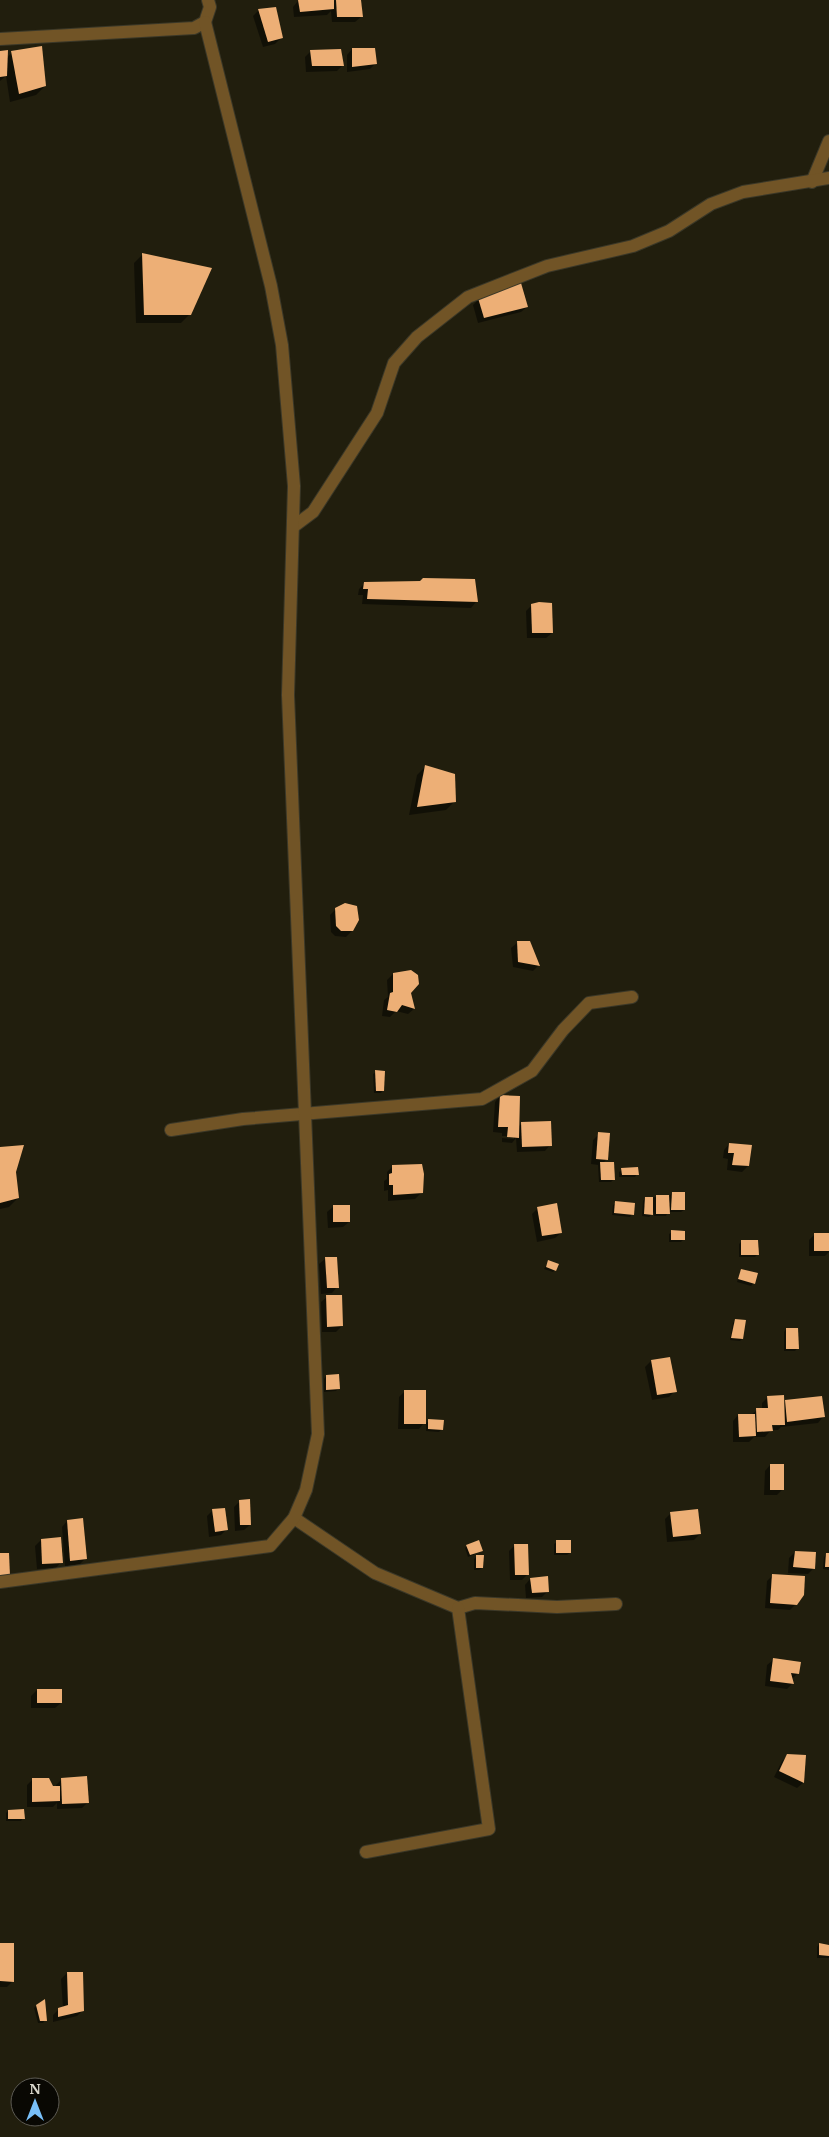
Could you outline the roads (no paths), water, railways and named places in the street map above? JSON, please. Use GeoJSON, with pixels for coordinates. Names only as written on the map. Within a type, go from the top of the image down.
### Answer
{"type":"FeatureCollection","features":[{"type":"Feature","properties":{"kind":"street"},"geometry":{"type":"LineString","coordinates":[[0,1582],[270,1546],[294,1518],[306,1490],[318,1434],[288,695],[294,486],[282,345],[271,286],[205,22],[210,7],[208,0]]}},
{"type":"Feature","properties":{"kind":"street"},"geometry":{"type":"LineString","coordinates":[[0,39],[194,28],[205,22]]}},
{"type":"Feature","properties":{"kind":"street"},"geometry":{"type":"LineString","coordinates":[[812,182],[829,141]]}},
{"type":"Feature","properties":{"kind":"street"},"geometry":{"type":"LineString","coordinates":[[293,527],[313,512],[377,413],[394,363],[417,337],[468,297],[547,266],[633,246],[669,231],[711,204],[744,192],[829,178]]}},
{"type":"Feature","properties":{"kind":"street"},"geometry":{"type":"LineString","coordinates":[[171,1130],[244,1119],[482,1100],[532,1071],[563,1030],[589,1004],[632,997]]}},
{"type":"Feature","properties":{"kind":"street"},"geometry":{"type":"LineString","coordinates":[[294,1518],[376,1573],[458,1608],[475,1603],[557,1607],[616,1604]]}},
{"type":"Feature","properties":{"kind":"street"},"geometry":{"type":"LineString","coordinates":[[366,1852],[489,1829],[458,1608]]}}]}
